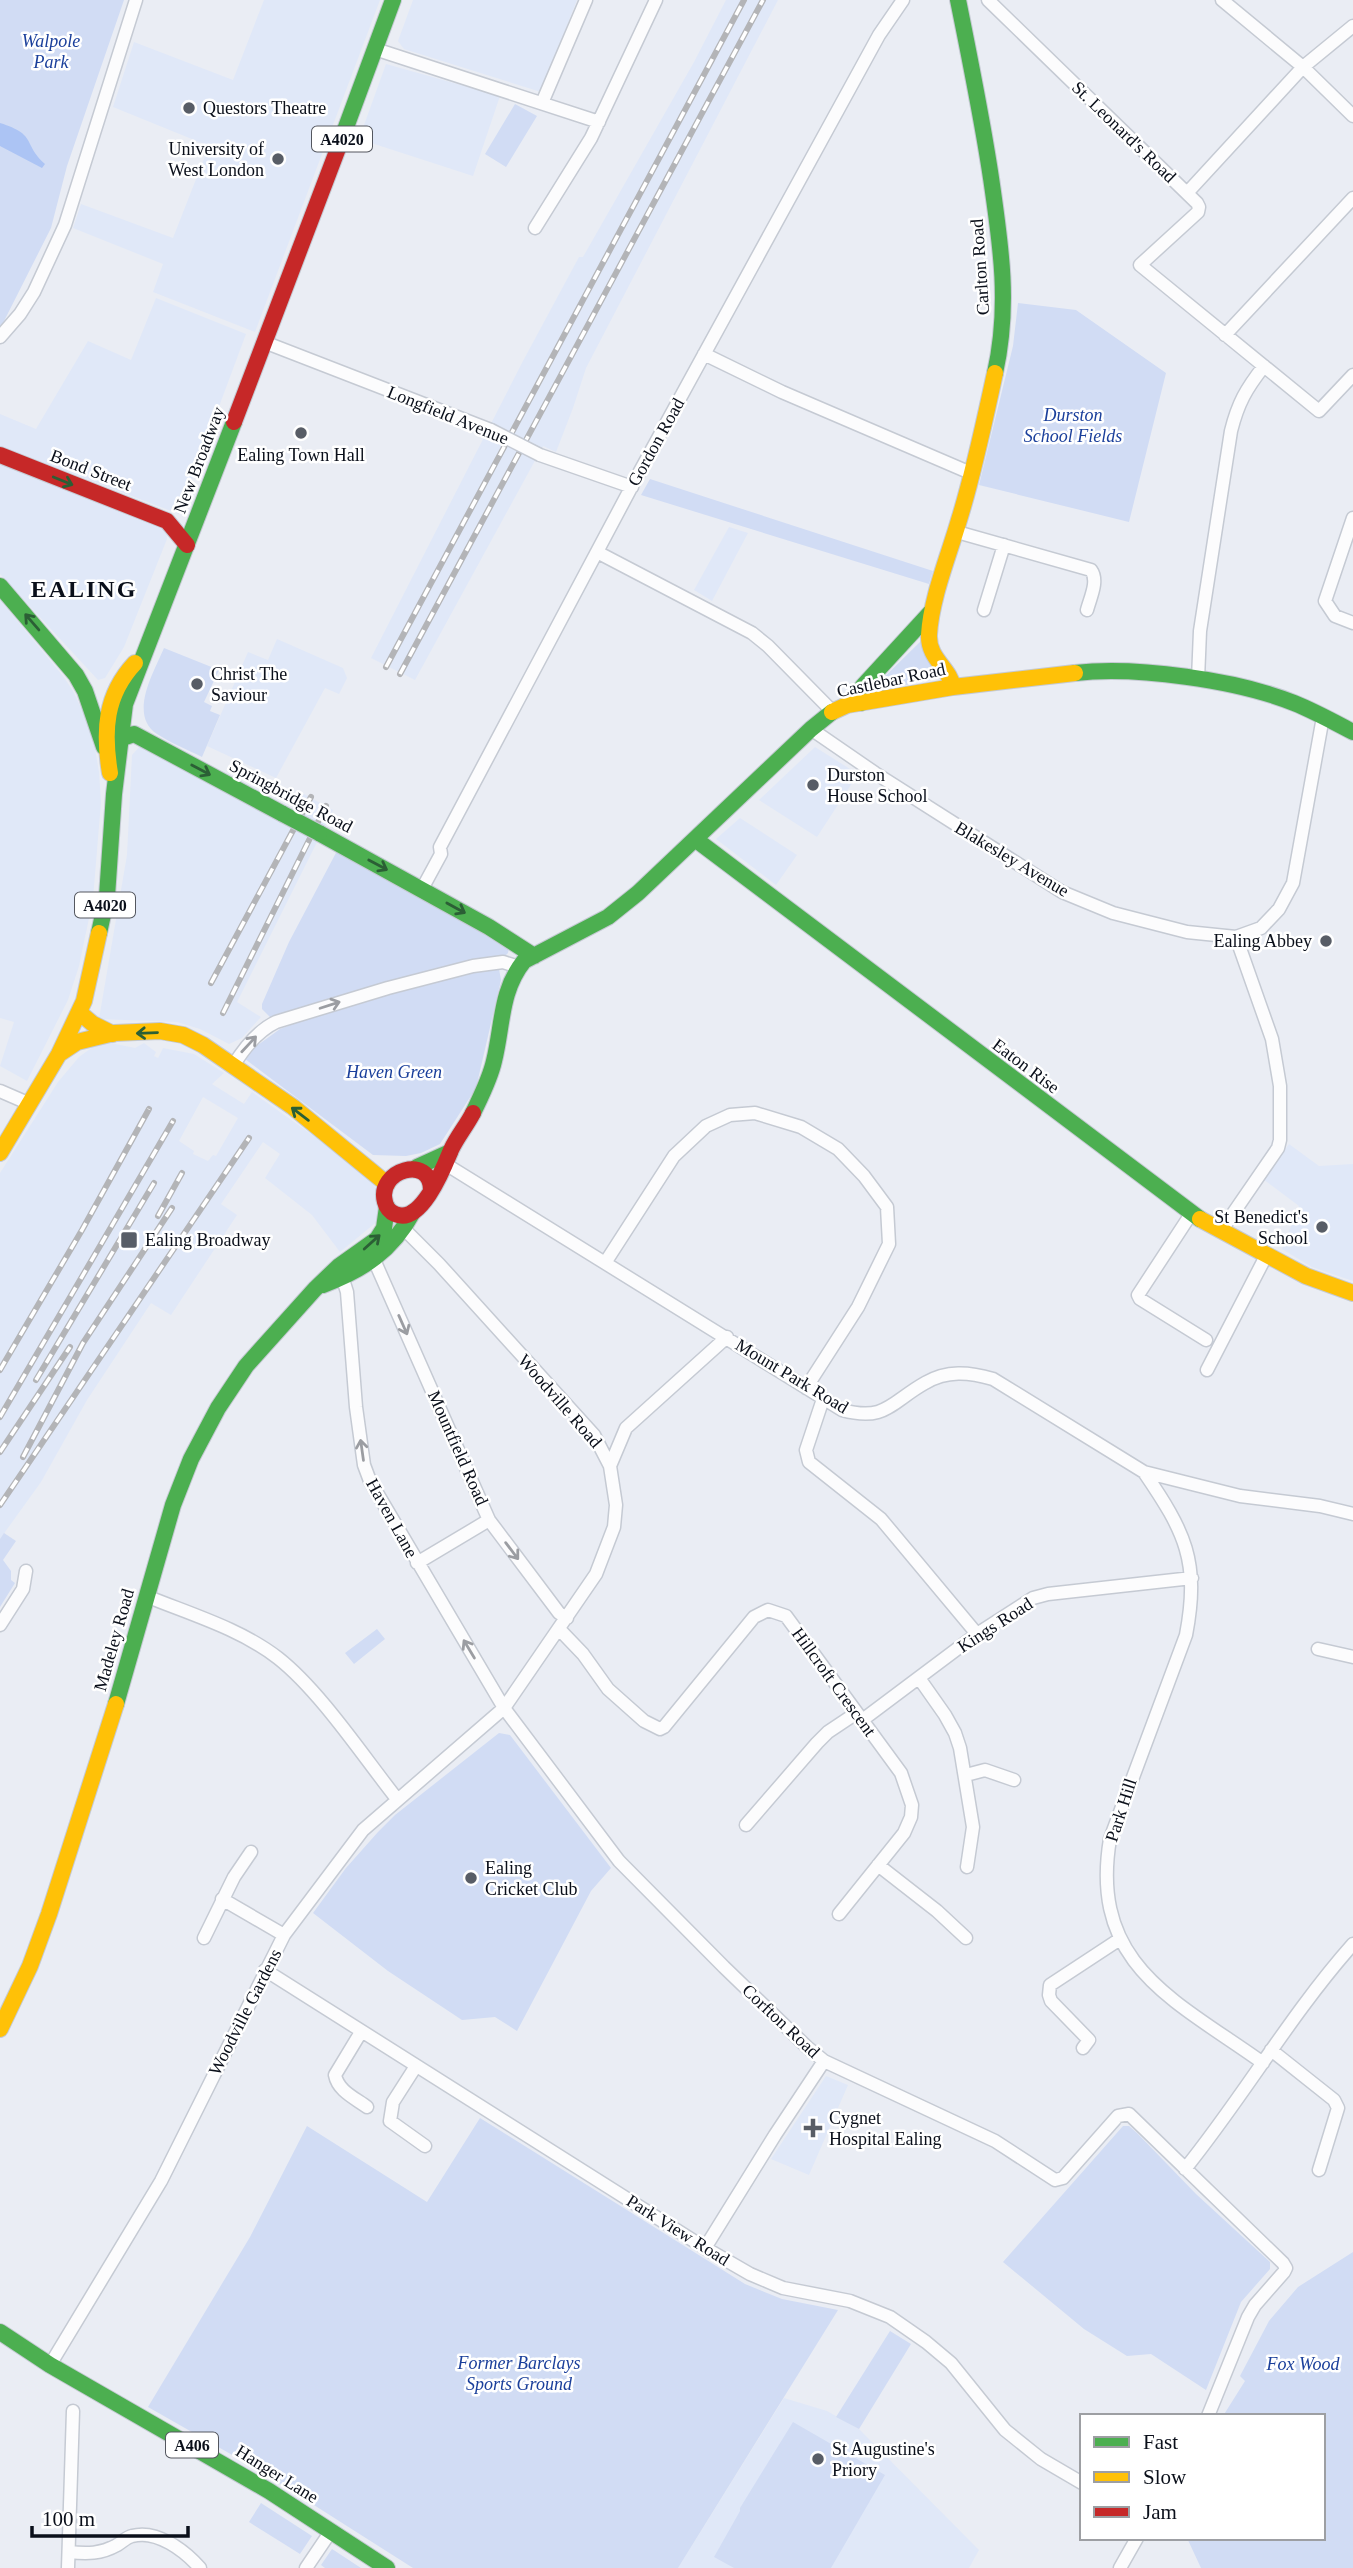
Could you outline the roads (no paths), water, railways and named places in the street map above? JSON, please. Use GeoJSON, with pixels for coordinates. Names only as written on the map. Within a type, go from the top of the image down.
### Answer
{"type":"FeatureCollection","features":[{"type":"Feature","properties":{"kind":"main road","name":"A4020"},"geometry":{"type":"LineString","coordinates":[[375,50],[393,0]]}},
{"type":"Feature","properties":{"kind":"main road","name":"Carlton Road"},"geometry":{"type":"LineString","coordinates":[[860,704],[859,692],[863,686],[922,635],[933,610],[973,474],[1001,347],[1004,303],[1000,244],[984,135],[957,0]]}},
{"type":"Feature","properties":{"kind":"main road","name":"New Broadway"},"geometry":{"type":"LineString","coordinates":[[120,739],[121,719],[130,687],[200,513],[375,50]]}},
{"type":"Feature","properties":{"kind":"main road","name":"Bond Street"},"geometry":{"type":"LineString","coordinates":[[0,455],[167,521],[187,545]]}},
{"type":"Feature","properties":{"kind":"main road"},"geometry":{"type":"LineString","coordinates":[[167,521],[200,513]]}},
{"type":"Feature","properties":{"kind":"main road"},"geometry":{"type":"LineString","coordinates":[[0,586],[57,650],[92,698],[108,704],[122,698],[130,687]]}},
{"type":"Feature","properties":{"kind":"main road"},"geometry":{"type":"LineString","coordinates":[[922,635],[935,659],[952,680],[953,687]]}},
{"type":"Feature","properties":{"kind":"main road","name":"New Broadway"},"geometry":{"type":"LineString","coordinates":[[108,704],[125,671],[141,660]]}},
{"type":"Feature","properties":{"kind":"main road"},"geometry":{"type":"LineString","coordinates":[[141,660],[130,706],[130,718],[141,738]]}},
{"type":"Feature","properties":{"kind":"main road","name":"Castlebar Road"},"geometry":{"type":"LineString","coordinates":[[519,967],[534,956],[608,917],[638,893],[811,729],[839,707],[953,687],[1090,671],[1137,672],[1198,679],[1262,693],[1294,703],[1353,732]]}},
{"type":"Feature","properties":{"kind":"main road"},"geometry":{"type":"LineString","coordinates":[[81,684],[107,756]]}},
{"type":"Feature","properties":{"kind":"main road","name":"A4020"},"geometry":{"type":"LineString","coordinates":[[108,704],[105,724],[107,756],[114,794]]}},
{"type":"Feature","properties":{"kind":"main road"},"geometry":{"type":"LineString","coordinates":[[107,756],[120,739],[134,734],[141,738]]}},
{"type":"Feature","properties":{"kind":"main road","name":"Springbridge Road"},"geometry":{"type":"LineString","coordinates":[[141,738],[422,889]]}},
{"type":"Feature","properties":{"kind":"main road","name":"A4020"},"geometry":{"type":"LineString","coordinates":[[0,1153],[59,1054],[80,1013],[91,976],[107,896],[120,739]]}},
{"type":"Feature","properties":{"kind":"main road","name":"Eaton Rise"},"geometry":{"type":"LineString","coordinates":[[695,839],[1191,1214],[1306,1276],[1353,1293]]}},
{"type":"Feature","properties":{"kind":"main road"},"geometry":{"type":"LineString","coordinates":[[422,889],[534,956]]}},
{"type":"Feature","properties":{"kind":"main road"},"geometry":{"type":"LineString","coordinates":[[448,1158],[401,1171],[387,1184],[384,1198],[387,1207],[396,1215],[407,1216],[413,1212],[430,1190],[448,1158],[474,1111],[487,1084],[508,988],[519,967]]}},
{"type":"Feature","properties":{"kind":"main road"},"geometry":{"type":"LineString","coordinates":[[80,1013],[93,1024],[113,1034]]}},
{"type":"Feature","properties":{"kind":"main road"},"geometry":{"type":"LineString","coordinates":[[59,1054],[82,1041],[113,1034],[180,1034],[271,1091],[364,1161],[387,1184]]}},
{"type":"Feature","properties":{"kind":"main road"},"geometry":{"type":"LineString","coordinates":[[417,1167],[429,1179],[430,1190]]}},
{"type":"Feature","properties":{"kind":"main road","name":"Madeley Road"},"geometry":{"type":"LineString","coordinates":[[0,2029],[30,1966],[50,1914],[106,1740],[173,1505],[191,1459],[218,1408],[246,1366],[315,1289],[341,1272],[380,1235],[387,1207]]}},
{"type":"Feature","properties":{"kind":"main road","name":"Madeley Road"},"geometry":{"type":"LineString","coordinates":[[341,1272],[375,1262],[405,1230],[413,1212]]}},
{"type":"Feature","properties":{"kind":"main road","name":"Hanger Lane"},"geometry":{"type":"LineString","coordinates":[[0,2332],[50,2365],[248,2478],[387,2568]]}},
{"type":"Feature","properties":{"kind":"street"},"geometry":{"type":"LineString","coordinates":[[0,337],[34,292],[62,232],[136,0]]}},
{"type":"Feature","properties":{"kind":"street"},"geometry":{"type":"LineString","coordinates":[[542,103],[586,0]]}},
{"type":"Feature","properties":{"kind":"street"},"geometry":{"type":"LineString","coordinates":[[535,228],[599,122],[656,0]]}},
{"type":"Feature","properties":{"kind":"street","name":"Gordon Road"},"geometry":{"type":"LineString","coordinates":[[422,889],[441,854],[440,847],[704,354],[879,35],[904,0]]}},
{"type":"Feature","properties":{"kind":"street","name":"St. Leonard's Road"},"geometry":{"type":"LineString","coordinates":[[988,0],[1197,203],[1198,212],[1140,265],[1225,335]]}},
{"type":"Feature","properties":{"kind":"street"},"geometry":{"type":"LineString","coordinates":[[1226,1],[1303,67],[1353,116]]}},
{"type":"Feature","properties":{"kind":"street"},"geometry":{"type":"LineString","coordinates":[[1187,193],[1303,67],[1353,26]]}},
{"type":"Feature","properties":{"kind":"street"},"geometry":{"type":"LineString","coordinates":[[375,50],[599,122]]}},
{"type":"Feature","properties":{"kind":"street"},"geometry":{"type":"LineString","coordinates":[[1353,198],[1225,335],[1319,411],[1353,375]]}},
{"type":"Feature","properties":{"kind":"street","name":"Longfield Avenue"},"geometry":{"type":"LineString","coordinates":[[264,342],[491,430],[540,455],[632,487]]}},
{"type":"Feature","properties":{"kind":"street"},"geometry":{"type":"LineString","coordinates":[[704,354],[782,392],[973,474]]}},
{"type":"Feature","properties":{"kind":"street"},"geometry":{"type":"LineString","coordinates":[[1198,679],[1200,631],[1234,418],[1246,389],[1264,366]]}},
{"type":"Feature","properties":{"kind":"street"},"geometry":{"type":"LineString","coordinates":[[1353,518],[1325,601],[1335,616],[1353,623]]}},
{"type":"Feature","properties":{"kind":"street"},"geometry":{"type":"LineString","coordinates":[[957,532],[1091,570],[1095,581],[1087,610]]}},
{"type":"Feature","properties":{"kind":"street"},"geometry":{"type":"LineString","coordinates":[[985,610],[1004,545]]}},
{"type":"Feature","properties":{"kind":"street"},"geometry":{"type":"LineString","coordinates":[[597,552],[752,633],[832,712]]}},
{"type":"Feature","properties":{"kind":"street"},"geometry":{"type":"LineString","coordinates":[[1221,1231],[1278,1148],[1280,1140],[1280,1086],[1272,1039],[1236,937],[1261,928],[1279,909],[1293,883],[1323,716]]}},
{"type":"Feature","properties":{"kind":"street","name":"Blakesley Avenue"},"geometry":{"type":"LineString","coordinates":[[811,729],[1062,892],[1113,913],[1187,932],[1236,937]]}},
{"type":"Feature","properties":{"kind":"street"},"geometry":{"type":"LineString","coordinates":[[233,1066],[244,1048],[275,1022],[388,988],[474,966],[503,962],[519,967]]}},
{"type":"Feature","properties":{"kind":"street"},"geometry":{"type":"LineString","coordinates":[[0,1091],[30,1104]]}},
{"type":"Feature","properties":{"kind":"street"},"geometry":{"type":"LineString","coordinates":[[605,1263],[674,1156],[706,1126],[730,1115],[755,1113],[801,1127],[838,1149],[864,1176],[887,1208],[890,1244],[858,1307],[806,1388]]}},
{"type":"Feature","properties":{"kind":"street","name":"Mount Park Road"},"geometry":{"type":"LineString","coordinates":[[448,1158],[605,1263],[842,1410],[859,1415],[873,1415],[896,1404],[925,1382],[949,1374],[971,1373],[993,1379],[1144,1472],[1240,1496],[1320,1506],[1353,1514]]}},
{"type":"Feature","properties":{"kind":"street"},"geometry":{"type":"LineString","coordinates":[[1191,1214],[1138,1294],[1140,1299],[1206,1340]]}},
{"type":"Feature","properties":{"kind":"street","name":"Woodville Road"},"geometry":{"type":"LineString","coordinates":[[405,1230],[594,1435],[610,1466],[616,1505],[614,1527],[596,1574],[504,1708]]}},
{"type":"Feature","properties":{"kind":"street"},"geometry":{"type":"LineString","coordinates":[[1207,1370],[1266,1256]]}},
{"type":"Feature","properties":{"kind":"street","name":"Mountfield Road"},"geometry":{"type":"LineString","coordinates":[[375,1262],[489,1520],[559,1613],[567,1618]]}},
{"type":"Feature","properties":{"kind":"street","name":"Haven Lane"},"geometry":{"type":"LineString","coordinates":[[341,1272],[347,1292],[353,1385],[364,1465],[378,1498],[504,1708]]}},
{"type":"Feature","properties":{"kind":"street"},"geometry":{"type":"LineString","coordinates":[[602,1447],[727,1337]]}},
{"type":"Feature","properties":{"kind":"street"},"geometry":{"type":"LineString","coordinates":[[822,1399],[806,1450],[809,1462],[881,1519],[977,1634]]}},
{"type":"Feature","properties":{"kind":"street"},"geometry":{"type":"LineString","coordinates":[[610,1466],[626,1428]]}},
{"type":"Feature","properties":{"kind":"street","name":"Park Hill"},"geometry":{"type":"LineString","coordinates":[[1144,1472],[1179,1527],[1192,1578],[1192,1604],[1186,1635],[1110,1839],[1105,1866],[1110,1912],[1120,1939],[1135,1965],[1156,1987],[1263,2063]]}},
{"type":"Feature","properties":{"kind":"street"},"geometry":{"type":"LineString","coordinates":[[1166,1503],[1175,1481]]}},
{"type":"Feature","properties":{"kind":"street"},"geometry":{"type":"LineString","coordinates":[[417,1563],[489,1520]]}},
{"type":"Feature","properties":{"kind":"street"},"geometry":{"type":"LineString","coordinates":[[0,1625],[23,1589],[26,1571]]}},
{"type":"Feature","properties":{"kind":"street","name":"Kings Road"},"geometry":{"type":"LineString","coordinates":[[746,1825],[828,1732],[858,1717],[919,1678],[977,1634],[1033,1598],[1192,1578]]}},
{"type":"Feature","properties":{"kind":"street"},"geometry":{"type":"LineString","coordinates":[[146,1596],[233,1632],[278,1658],[323,1705],[397,1798]]}},
{"type":"Feature","properties":{"kind":"street","name":"Hillcroft Crescent"},"geometry":{"type":"LineString","coordinates":[[559,1629],[583,1654],[608,1689],[644,1721],[660,1729],[684,1704],[754,1617],[768,1610],[786,1616],[901,1773],[912,1805],[911,1817],[904,1833],[839,1914]]}},
{"type":"Feature","properties":{"kind":"street"},"geometry":{"type":"LineString","coordinates":[[1318,1648],[1353,1657]]}},
{"type":"Feature","properties":{"kind":"street"},"geometry":{"type":"LineString","coordinates":[[919,1678],[955,1733],[966,1775],[973,1827],[967,1867]]}},
{"type":"Feature","properties":{"kind":"street","name":"Woodville Gardens"},"geometry":{"type":"LineString","coordinates":[[50,2365],[161,2181],[284,1935],[363,1830],[504,1708]]}},
{"type":"Feature","properties":{"kind":"street","name":"Corfton Road"},"geometry":{"type":"LineString","coordinates":[[504,1708],[619,1860],[715,1958],[807,2048],[824,2061],[995,2141],[1055,2180],[1063,2178],[1118,2116],[1125,2113],[1132,2116],[1185,2169]]}},
{"type":"Feature","properties":{"kind":"street"},"geometry":{"type":"LineString","coordinates":[[966,1775],[985,1770],[1014,1780]]}},
{"type":"Feature","properties":{"kind":"street"},"geometry":{"type":"LineString","coordinates":[[204,1938],[234,1877],[251,1852]]}},
{"type":"Feature","properties":{"kind":"street"},"geometry":{"type":"LineString","coordinates":[[878,1865],[937,1910],[966,1938]]}},
{"type":"Feature","properties":{"kind":"street"},"geometry":{"type":"LineString","coordinates":[[222,1899],[284,1935]]}},
{"type":"Feature","properties":{"kind":"street"},"geometry":{"type":"LineString","coordinates":[[1083,2048],[1089,2040],[1051,2001],[1050,1985],[1120,1939]]}},
{"type":"Feature","properties":{"kind":"street"},"geometry":{"type":"LineString","coordinates":[[1209,2414],[1248,2317],[1286,2268],[1185,2169],[1223,2122],[1309,1997],[1353,1944]]}},
{"type":"Feature","properties":{"kind":"street","name":"Park View Road"},"geometry":{"type":"LineString","coordinates":[[265,1970],[750,2274],[783,2288],[850,2301],[890,2317],[951,2363],[1005,2430],[1041,2459],[1080,2482]]}},
{"type":"Feature","properties":{"kind":"street"},"geometry":{"type":"LineString","coordinates":[[361,2032],[335,2075],[341,2090],[368,2107]]}},
{"type":"Feature","properties":{"kind":"street"},"geometry":{"type":"LineString","coordinates":[[1271,2050],[1334,2100],[1338,2108],[1319,2170]]}},
{"type":"Feature","properties":{"kind":"street"},"geometry":{"type":"LineString","coordinates":[[705,2248],[824,2061]]}},
{"type":"Feature","properties":{"kind":"street"},"geometry":{"type":"LineString","coordinates":[[416,2066],[393,2102],[390,2121],[425,2146]]}},
{"type":"Feature","properties":{"kind":"street"},"geometry":{"type":"LineString","coordinates":[[68,2568],[73,2411]]}},
{"type":"Feature","properties":{"kind":"street"},"geometry":{"type":"LineString","coordinates":[[306,2568],[331,2531]]}},
{"type":"Feature","properties":{"kind":"street"},"geometry":{"type":"LineString","coordinates":[[69,2552],[103,2552],[131,2536],[147,2536],[177,2548],[200,2568]]}},
{"type":"Feature","properties":{"kind":"street"},"geometry":{"type":"LineString","coordinates":[[1120,2568],[1137,2540]]}},
{"type":"Feature","properties":{"kind":"water"},"geometry":{"type":"Polygon","coordinates":[[[0,123],[25,136],[45,164],[42,168],[0,146],[0,123]]]}},
{"type":"Feature","properties":{"kind":"railway"},"geometry":{"type":"LineString","coordinates":[[386,667],[744,0]]}},
{"type":"Feature","properties":{"kind":"railway"},"geometry":{"type":"LineString","coordinates":[[400,674],[763,0]]}},
{"type":"Feature","properties":{"kind":"railway"},"geometry":{"type":"LineString","coordinates":[[211,983],[311,797]]}},
{"type":"Feature","properties":{"kind":"railway"},"geometry":{"type":"LineString","coordinates":[[223,1013],[326,806]]}},
{"type":"Feature","properties":{"kind":"railway"},"geometry":{"type":"LineString","coordinates":[[0,1370],[149,1109]]}},
{"type":"Feature","properties":{"kind":"railway"},"geometry":{"type":"LineString","coordinates":[[0,1417],[173,1121]]}},
{"type":"Feature","properties":{"kind":"railway"},"geometry":{"type":"LineString","coordinates":[[0,1505],[249,1138]]}},
{"type":"Feature","properties":{"kind":"railway"},"geometry":{"type":"LineString","coordinates":[[158,1216],[182,1173]]}},
{"type":"Feature","properties":{"kind":"railway"},"geometry":{"type":"LineString","coordinates":[[36,1380],[154,1183]]}},
{"type":"Feature","properties":{"kind":"railway"},"geometry":{"type":"LineString","coordinates":[[23,1457],[83,1343],[172,1208]]}},
{"type":"Feature","properties":{"kind":"railway"},"geometry":{"type":"LineString","coordinates":[[0,1452],[70,1347]]}},
{"type":"Feature","properties":{"kind":"place","name":"Questors Theatre"},"geometry":{"type":"Point","coordinates":[189,108]}},
{"type":"Feature","properties":{"kind":"place","name":"University of West London"},"geometry":{"type":"Point","coordinates":[278,159]}},
{"type":"Feature","properties":{"kind":"place","name":"Ealing Town Hall"},"geometry":{"type":"Point","coordinates":[301,433]}},
{"type":"Feature","properties":{"kind":"place","name":"Christ The Saviour"},"geometry":{"type":"Point","coordinates":[197,684]}},
{"type":"Feature","properties":{"kind":"place","name":"Durston House School"},"geometry":{"type":"Point","coordinates":[813,785]}},
{"type":"Feature","properties":{"kind":"place","name":"Ealing Abbey"},"geometry":{"type":"Point","coordinates":[1326,941]}},
{"type":"Feature","properties":{"kind":"place","name":"St Benedict's School"},"geometry":{"type":"Point","coordinates":[1322,1227]}},
{"type":"Feature","properties":{"kind":"place","name":"Ealing Broadway"},"geometry":{"type":"Point","coordinates":[129,1240]}},
{"type":"Feature","properties":{"kind":"place","name":"Ealing Cricket Club"},"geometry":{"type":"Point","coordinates":[471,1878]}},
{"type":"Feature","properties":{"kind":"place","name":"Cygnet Hospital Ealing"},"geometry":{"type":"Point","coordinates":[813,2128]}},
{"type":"Feature","properties":{"kind":"place","name":"St Augustine's Priory"},"geometry":{"type":"Point","coordinates":[818,2459]}},
{"type":"Feature","properties":{"kind":"district","name":"EALING"},"geometry":{"type":"Point","coordinates":[84,589]}},
{"type":"Feature","properties":{"kind":"park label","name":"Walpole Park"},"geometry":{"type":"Point","coordinates":[51,51]}},
{"type":"Feature","properties":{"kind":"park label","name":"Durston School Fields"},"geometry":{"type":"Point","coordinates":[1073,425]}},
{"type":"Feature","properties":{"kind":"park label","name":"Haven Green"},"geometry":{"type":"Point","coordinates":[394,1072]}},
{"type":"Feature","properties":{"kind":"park label","name":"Fox Wood"},"geometry":{"type":"Point","coordinates":[1303,2364]}},
{"type":"Feature","properties":{"kind":"park label","name":"Former Barclays Sports Ground"},"geometry":{"type":"Point","coordinates":[519,2373]}}]}
